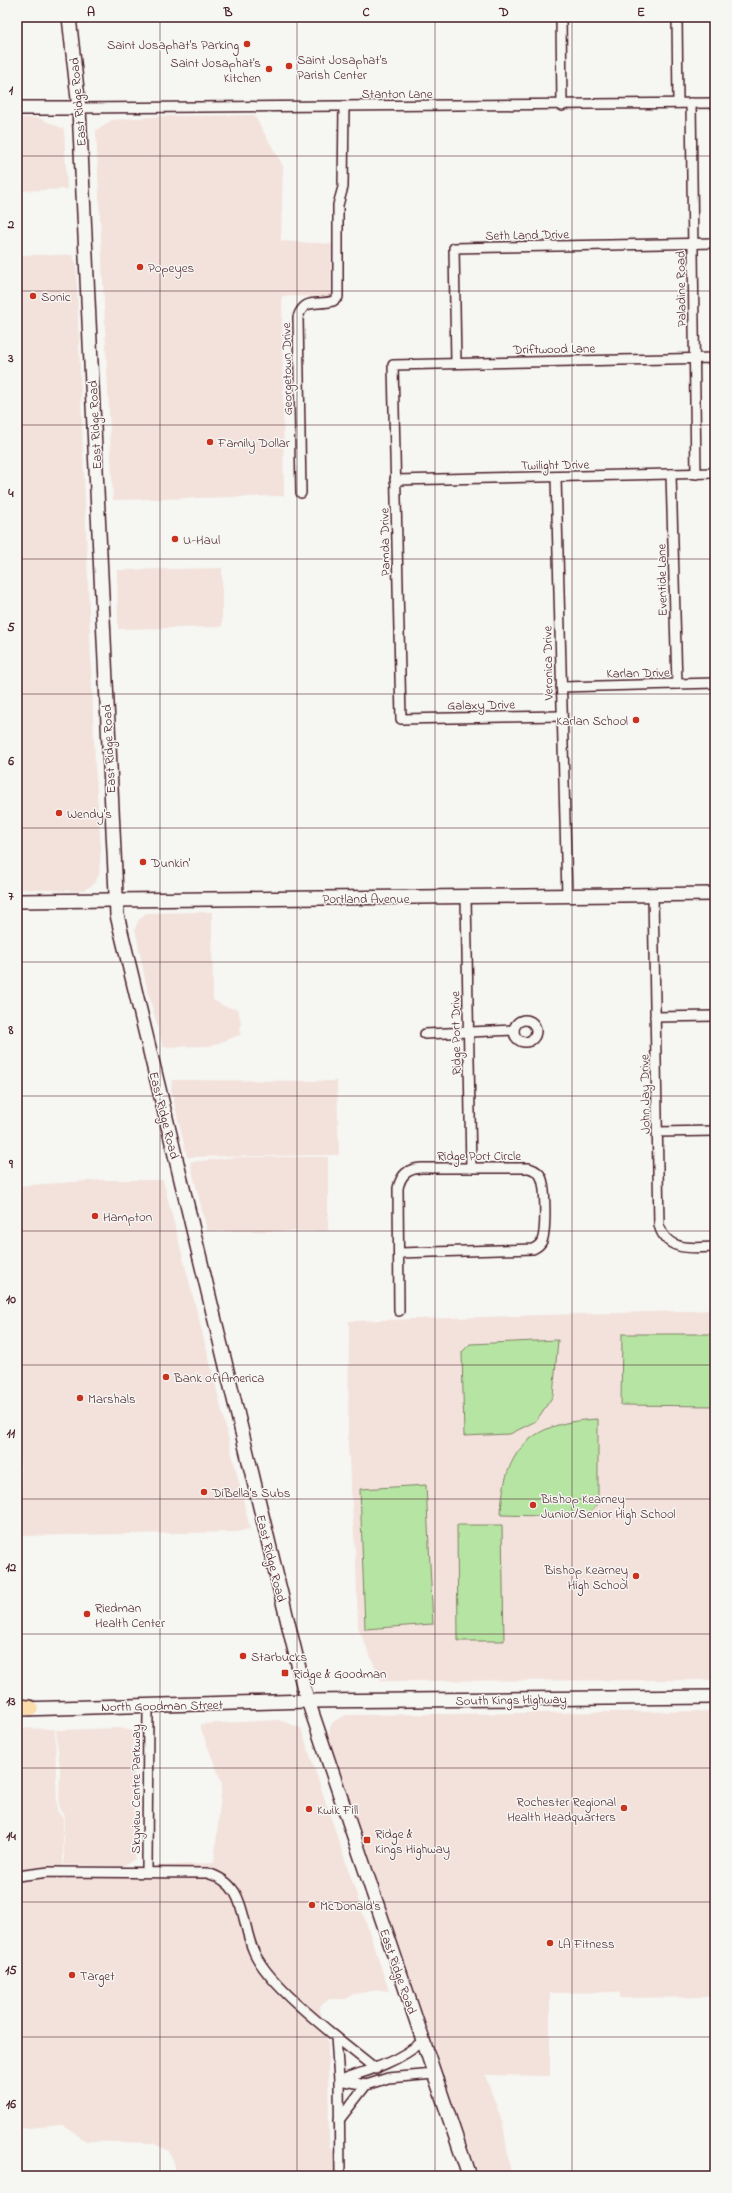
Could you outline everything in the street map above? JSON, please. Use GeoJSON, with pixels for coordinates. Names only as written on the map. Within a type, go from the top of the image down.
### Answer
{"type":"FeatureCollection","features":[{"type":"Feature","properties":{"kind":"main road","name":"East Ridge Road"},"geometry":{"type":"LineString","coordinates":[[69,17],[79,108],[118,921],[308,1701],[469,2176]]}},
{"type":"Feature","properties":{"kind":"main road"},"geometry":{"type":"LineString","coordinates":[[17,108],[79,108]]}},
{"type":"Feature","properties":{"kind":"main road","name":"Portland Avenue"},"geometry":{"type":"LineString","coordinates":[[17,901],[715,894]]}},
{"type":"Feature","properties":{"kind":"main road","name":"South Kings Highway"},"geometry":{"type":"LineString","coordinates":[[308,1701],[715,1697]]}},
{"type":"Feature","properties":{"kind":"main road","name":"North Goodman Street"},"geometry":{"type":"LineString","coordinates":[[17,1709],[308,1701]]}},
{"type":"Feature","properties":{"kind":"main road"},"geometry":{"type":"LineString","coordinates":[[17,1706],[31,1708]]}},
{"type":"Feature","properties":{"kind":"street"},"geometry":{"type":"LineString","coordinates":[[561,17],[562,106]]}},
{"type":"Feature","properties":{"kind":"street"},"geometry":{"type":"LineString","coordinates":[[677,17],[678,103]]}},
{"type":"Feature","properties":{"kind":"street","name":"Paladine Road"},"geometry":{"type":"LineString","coordinates":[[691,103],[696,474]]}},
{"type":"Feature","properties":{"kind":"street","name":"Stanton Lane"},"geometry":{"type":"LineString","coordinates":[[79,108],[562,106],[715,103]]}},
{"type":"Feature","properties":{"kind":"street","name":"Georgetown Drive"},"geometry":{"type":"LineString","coordinates":[[301,493],[298,317],[304,306],[312,303],[333,302],[338,297],[338,205],[343,187],[344,106]]}},
{"type":"Feature","properties":{"kind":"street","name":"Seth Land Drive"},"geometry":{"type":"LineString","coordinates":[[456,363],[454,248],[715,243]]}},
{"type":"Feature","properties":{"kind":"street","name":"Driftwood Lane"},"geometry":{"type":"LineString","coordinates":[[393,365],[715,358]]}},
{"type":"Feature","properties":{"kind":"street","name":"Pamda Drive"},"geometry":{"type":"LineString","coordinates":[[393,365],[401,719]]}},
{"type":"Feature","properties":{"kind":"street","name":"Twilight Drive"},"geometry":{"type":"LineString","coordinates":[[395,480],[715,473]]}},
{"type":"Feature","properties":{"kind":"street","name":"Eventide Lane"},"geometry":{"type":"LineString","coordinates":[[671,474],[677,684]]}},
{"type":"Feature","properties":{"kind":"street","name":"Veronica Drive"},"geometry":{"type":"LineString","coordinates":[[556,477],[561,716],[567,896]]}},
{"type":"Feature","properties":{"kind":"street","name":"Karlan Drive"},"geometry":{"type":"LineString","coordinates":[[561,686],[715,683]]}},
{"type":"Feature","properties":{"kind":"street","name":"Galaxy Drive"},"geometry":{"type":"LineString","coordinates":[[401,719],[561,716]]}},
{"type":"Feature","properties":{"kind":"street","name":"John Jay Drive"},"geometry":{"type":"LineString","coordinates":[[653,895],[658,1215],[661,1232],[671,1244],[677,1247],[715,1247]]}},
{"type":"Feature","properties":{"kind":"street","name":"Ridge Port Drive"},"geometry":{"type":"LineString","coordinates":[[466,897],[471,1168]]}},
{"type":"Feature","properties":{"kind":"street"},"geometry":{"type":"LineString","coordinates":[[655,1017],[715,1016]]}},
{"type":"Feature","properties":{"kind":"street"},"geometry":{"type":"LineString","coordinates":[[424,1034],[514,1030]]}},
{"type":"Feature","properties":{"kind":"street"},"geometry":{"type":"LineString","coordinates":[[657,1132],[715,1131]]}},
{"type":"Feature","properties":{"kind":"street","name":"Ridge Port Circle"},"geometry":{"type":"LineString","coordinates":[[415,1168],[471,1168],[529,1168],[539,1173],[544,1188],[544,1235],[540,1244],[533,1249],[523,1251],[399,1253],[398,1188],[403,1175],[415,1168]]}},
{"type":"Feature","properties":{"kind":"street"},"geometry":{"type":"LineString","coordinates":[[399,1253],[399,1311]]}},
{"type":"Feature","properties":{"kind":"street","name":"Skyview Centre Parkway"},"geometry":{"type":"LineString","coordinates":[[147,1872],[148,1706]]}},
{"type":"Feature","properties":{"kind":"street","name":"Skyview Centre Parkway"},"geometry":{"type":"LineString","coordinates":[[17,1876],[49,1872],[207,1873],[224,1881],[231,1887],[243,1909],[250,1944],[257,1958],[274,1980],[336,2037],[376,2069]]}},
{"type":"Feature","properties":{"kind":"street"},"geometry":{"type":"LineString","coordinates":[[336,2037],[339,2080],[340,2176]]}},
{"type":"Feature","properties":{"kind":"street"},"geometry":{"type":"LineString","coordinates":[[339,2080],[376,2069],[410,2052],[423,2041]]}},
{"type":"Feature","properties":{"kind":"street"},"geometry":{"type":"LineString","coordinates":[[339,2080],[366,2085],[388,2078],[434,2074]]}},
{"type":"Feature","properties":{"kind":"street"},"geometry":{"type":"LineString","coordinates":[[339,2120],[366,2085]]}},
{"type":"Feature","properties":{"kind":"shaded area"},"geometry":{"type":"Polygon","coordinates":[[[254,115],[283,166],[281,241],[332,244],[331,297],[282,296],[284,496],[113,500],[96,130],[112,120],[163,116],[254,115]]]}},
{"type":"Feature","properties":{"kind":"shaded area"},"geometry":{"type":"Polygon","coordinates":[[[18,118],[39,118],[64,129],[67,189],[19,191],[18,118]]]}},
{"type":"Feature","properties":{"kind":"shaded area"},"geometry":{"type":"Polygon","coordinates":[[[17,255],[72,255],[76,263],[95,765],[101,848],[99,875],[94,884],[84,890],[75,891],[17,889],[17,255]]]}},
{"type":"Feature","properties":{"kind":"shaded area"},"geometry":{"type":"Polygon","coordinates":[[[222,568],[222,627],[118,629],[117,570],[222,568]]]}},
{"type":"Feature","properties":{"kind":"shaded area"},"geometry":{"type":"Polygon","coordinates":[[[212,912],[213,1000],[226,1007],[238,1009],[241,1023],[240,1035],[211,1046],[163,1047],[146,984],[135,929],[138,921],[146,913],[212,912]]]}},
{"type":"Feature","properties":{"kind":"shaded area"},"geometry":{"type":"Polygon","coordinates":[[[172,1080],[337,1081],[339,1155],[187,1157],[171,1090],[172,1080]]]}},
{"type":"Feature","properties":{"kind":"shaded area"},"geometry":{"type":"Polygon","coordinates":[[[239,1157],[328,1157],[328,1231],[207,1231],[190,1162],[239,1157]]]}},
{"type":"Feature","properties":{"kind":"shaded area"},"geometry":{"type":"Polygon","coordinates":[[[102,1180],[163,1180],[215,1382],[250,1529],[236,1532],[19,1536],[21,1472],[17,1447],[17,1186],[102,1180]]]}},
{"type":"Feature","properties":{"kind":"shaded area","name":"Bishop Kearney Junior/Senior High School"},"geometry":{"type":"Polygon","coordinates":[[[715,1310],[715,1680],[381,1681],[358,1627],[356,1565],[348,1445],[349,1321],[715,1310]]]}},
{"type":"Feature","properties":{"kind":"shaded area"},"geometry":{"type":"Polygon","coordinates":[[[715,1711],[715,1997],[620,1998],[620,1992],[550,1993],[550,2076],[485,2075],[503,2124],[511,2175],[480,2175],[476,2170],[329,1739],[330,1727],[334,1721],[346,1715],[715,1711]]]}},
{"type":"Feature","properties":{"kind":"shaded area"},"geometry":{"type":"Polygon","coordinates":[[[279,1720],[301,1728],[389,1991],[379,1990],[354,1994],[346,1999],[330,1999],[319,2006],[328,2044],[329,2145],[349,2176],[174,2176],[174,2164],[169,2151],[152,2143],[86,2141],[63,2125],[17,2129],[17,1728],[55,1729],[57,1811],[63,1818],[63,1866],[136,1867],[214,1863],[222,1784],[201,1729],[201,1724],[279,1720]]]}},
{"type":"Feature","properties":{"kind":"shaded area"},"geometry":{"type":"Polygon","coordinates":[[[119,1728],[133,1731],[135,1859],[123,1866],[64,1865],[64,1816],[59,1808],[60,1770],[56,1730],[119,1728]]]}},
{"type":"Feature","properties":{"kind":"green space"},"geometry":{"type":"Polygon","coordinates":[[[622,1334],[715,1334],[715,1406],[621,1405],[622,1334]]]}},
{"type":"Feature","properties":{"kind":"green space"},"geometry":{"type":"Polygon","coordinates":[[[558,1340],[553,1396],[536,1421],[510,1434],[464,1436],[462,1352],[470,1344],[558,1340]]]}},
{"type":"Feature","properties":{"kind":"green space"},"geometry":{"type":"Polygon","coordinates":[[[598,1419],[598,1504],[586,1517],[501,1515],[503,1492],[508,1472],[515,1456],[526,1443],[539,1433],[555,1426],[575,1421],[598,1419]]]}},
{"type":"Feature","properties":{"kind":"green space"},"geometry":{"type":"Polygon","coordinates":[[[426,1485],[433,1624],[365,1629],[360,1489],[426,1485]]]}},
{"type":"Feature","properties":{"kind":"green space"},"geometry":{"type":"Polygon","coordinates":[[[457,1525],[502,1525],[504,1641],[458,1641],[457,1525]]]}},
{"type":"Feature","properties":{"kind":"place","name":"Saint Josaphat’s Parking"},"geometry":{"type":"Point","coordinates":[247,44]}},
{"type":"Feature","properties":{"kind":"place","name":"Saint Josaphat’s Parish Center"},"geometry":{"type":"Point","coordinates":[289,66]}},
{"type":"Feature","properties":{"kind":"place","name":"Saint Josaphat’s Kitchen"},"geometry":{"type":"Point","coordinates":[269,69]}},
{"type":"Feature","properties":{"kind":"place","name":"Popeyes"},"geometry":{"type":"Point","coordinates":[140,267]}},
{"type":"Feature","properties":{"kind":"place","name":"Sonic"},"geometry":{"type":"Point","coordinates":[33,296]}},
{"type":"Feature","properties":{"kind":"place","name":"Family Dollar"},"geometry":{"type":"Point","coordinates":[210,442]}},
{"type":"Feature","properties":{"kind":"place","name":"U-Haul"},"geometry":{"type":"Point","coordinates":[175,539]}},
{"type":"Feature","properties":{"kind":"place","name":"Karlan School"},"geometry":{"type":"Point","coordinates":[636,720]}},
{"type":"Feature","properties":{"kind":"place","name":"Wendy's"},"geometry":{"type":"Point","coordinates":[59,813]}},
{"type":"Feature","properties":{"kind":"place","name":"Dunkin'"},"geometry":{"type":"Point","coordinates":[143,862]}},
{"type":"Feature","properties":{"kind":"place","name":"Hampton"},"geometry":{"type":"Point","coordinates":[95,1216]}},
{"type":"Feature","properties":{"kind":"place","name":"Bank of America"},"geometry":{"type":"Point","coordinates":[166,1377]}},
{"type":"Feature","properties":{"kind":"place","name":"Marshals"},"geometry":{"type":"Point","coordinates":[80,1398]}},
{"type":"Feature","properties":{"kind":"place","name":"DiBella's Subs"},"geometry":{"type":"Point","coordinates":[204,1492]}},
{"type":"Feature","properties":{"kind":"place","name":"Bishop Kearney Junior/Senior High School"},"geometry":{"type":"Point","coordinates":[533,1505]}},
{"type":"Feature","properties":{"kind":"place","name":"Bishop Kearney High School"},"geometry":{"type":"Point","coordinates":[636,1576]}},
{"type":"Feature","properties":{"kind":"place","name":"Riedman Health Center"},"geometry":{"type":"Point","coordinates":[87,1614]}},
{"type":"Feature","properties":{"kind":"place","name":"Starbucks"},"geometry":{"type":"Point","coordinates":[243,1656]}},
{"type":"Feature","properties":{"kind":"place","name":"Ridge & Goodman"},"geometry":{"type":"Point","coordinates":[285,1673]}},
{"type":"Feature","properties":{"kind":"place","name":"Rochester Regional Health Headquarters"},"geometry":{"type":"Point","coordinates":[624,1808]}},
{"type":"Feature","properties":{"kind":"place","name":"Kwik Fill"},"geometry":{"type":"Point","coordinates":[309,1809]}},
{"type":"Feature","properties":{"kind":"place","name":"Ridge & Kings Highway"},"geometry":{"type":"Point","coordinates":[367,1840]}},
{"type":"Feature","properties":{"kind":"place","name":"McDonald's"},"geometry":{"type":"Point","coordinates":[312,1905]}},
{"type":"Feature","properties":{"kind":"place","name":"LA Fitness"},"geometry":{"type":"Point","coordinates":[550,1943]}},
{"type":"Feature","properties":{"kind":"place","name":"Target"},"geometry":{"type":"Point","coordinates":[72,1975]}}]}
